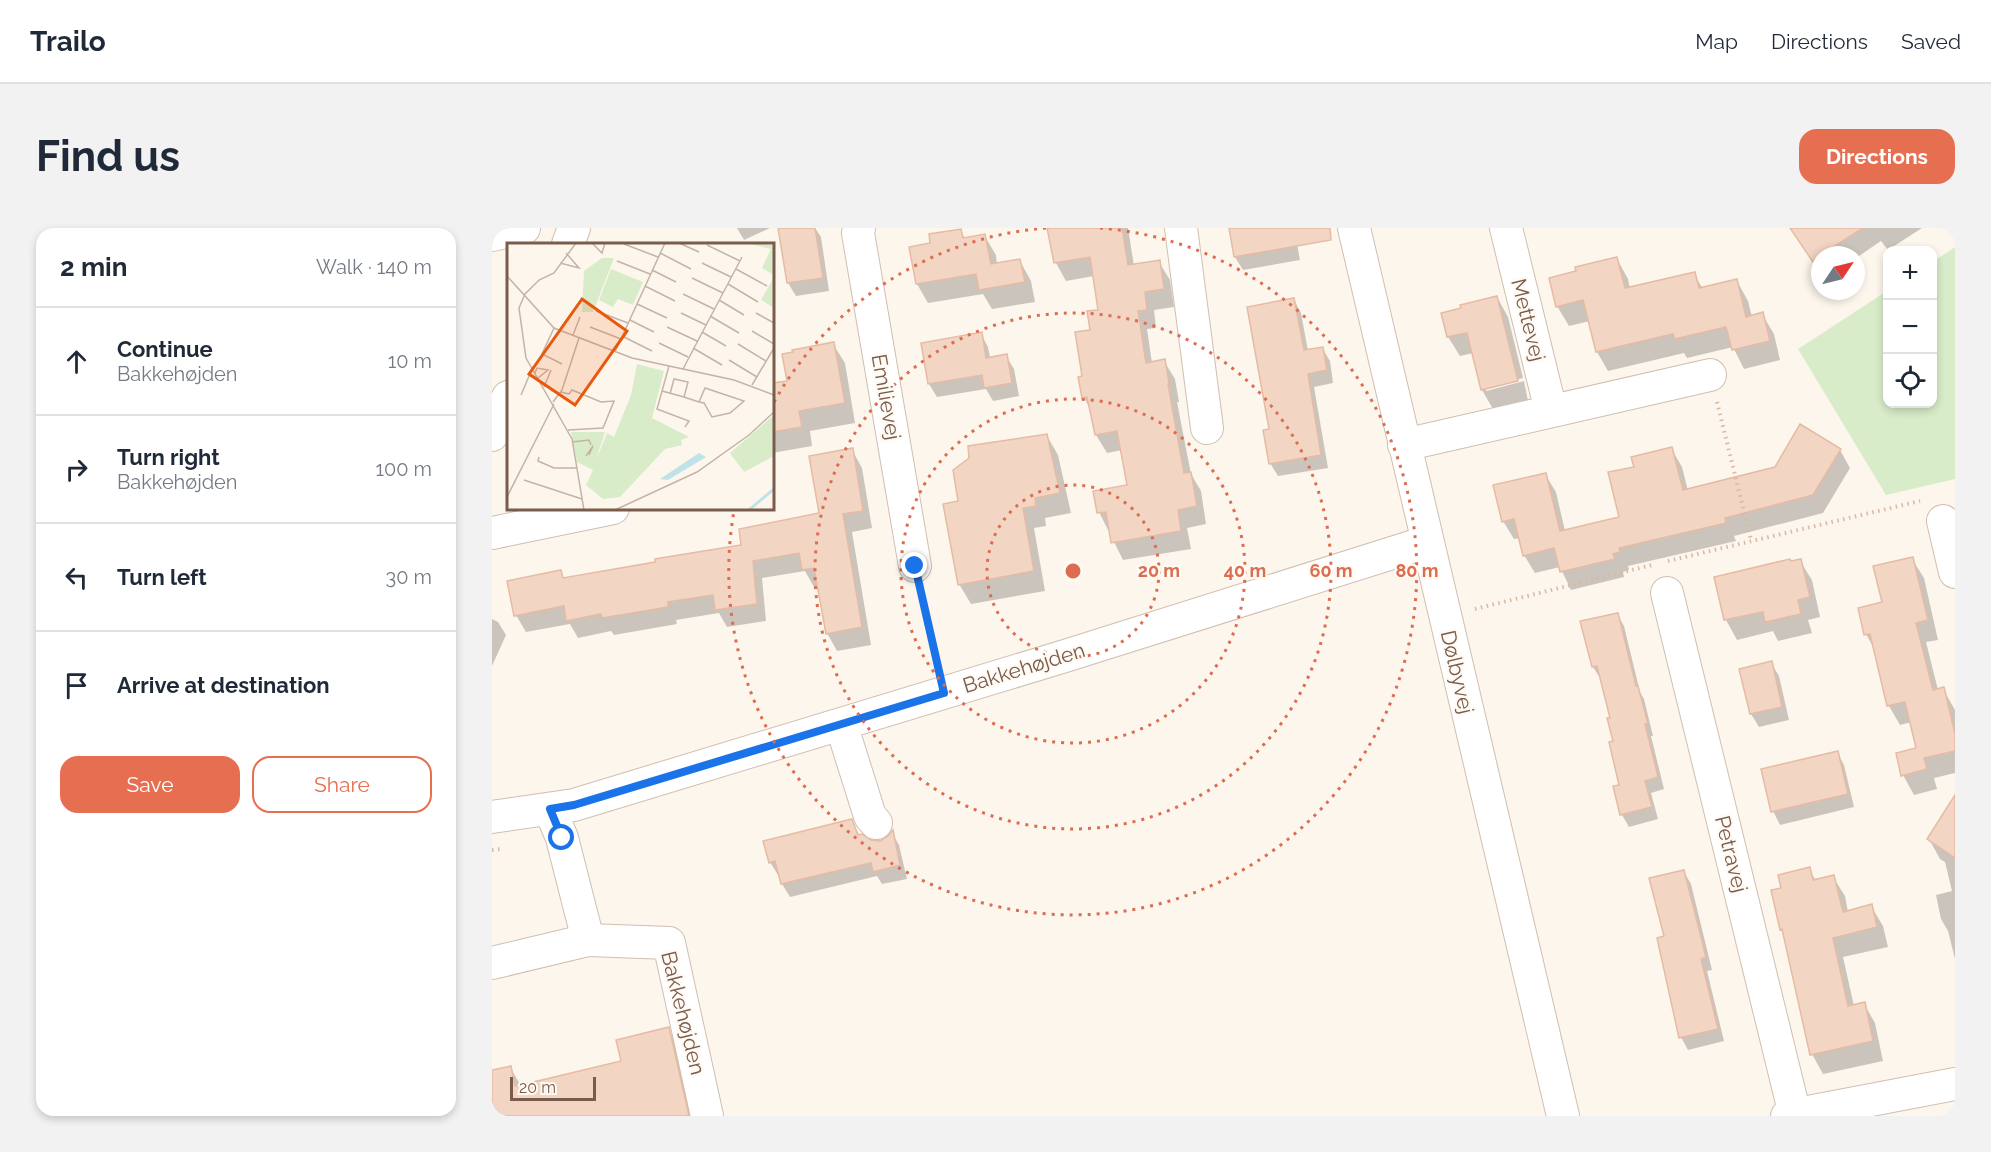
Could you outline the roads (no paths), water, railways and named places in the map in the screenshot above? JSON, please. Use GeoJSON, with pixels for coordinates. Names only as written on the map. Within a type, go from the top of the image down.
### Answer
{"type":"FeatureCollection","features":[{"type":"Feature","properties":{"kind":"street"},"geometry":{"type":"LineString","coordinates":[[492,235],[524,228]]}},
{"type":"Feature","properties":{"kind":"street"},"geometry":{"type":"LineString","coordinates":[[568,243],[574,228]]}},
{"type":"Feature","properties":{"kind":"street","name":"Emilievej"},"geometry":{"type":"LineString","coordinates":[[859,228],[858,233],[915,566]]}},
{"type":"Feature","properties":{"kind":"street"},"geometry":{"type":"LineString","coordinates":[[1181,228],[1207,428]]}},
{"type":"Feature","properties":{"kind":"street","name":"Dølbyvej"},"geometry":{"type":"LineString","coordinates":[[1354,228],[1563,1116]]}},
{"type":"Feature","properties":{"kind":"street","name":"Mettevej"},"geometry":{"type":"LineString","coordinates":[[1506,228],[1551,411]]}},
{"type":"Feature","properties":{"kind":"street"},"geometry":{"type":"LineString","coordinates":[[1404,445],[1710,375]]}},
{"type":"Feature","properties":{"kind":"street"},"geometry":{"type":"LineString","coordinates":[[492,435],[507,399]]}},
{"type":"Feature","properties":{"kind":"street"},"geometry":{"type":"LineString","coordinates":[[492,532],[603,510]]}},
{"type":"Feature","properties":{"kind":"street"},"geometry":{"type":"LineString","coordinates":[[1936,510],[1955,572]]}},
{"type":"Feature","properties":{"kind":"street","name":"Bakkehøjden"},"geometry":{"type":"LineString","coordinates":[[492,817],[574,805],[944,693],[1427,542]]}},
{"type":"Feature","properties":{"kind":"street","name":"Petravej"},"geometry":{"type":"LineString","coordinates":[[1666,593],[1791,1115],[1847,1110],[1955,1084]]}},
{"type":"Feature","properties":{"kind":"street"},"geometry":{"type":"LineString","coordinates":[[841,724],[870,816],[876,822]]}},
{"type":"Feature","properties":{"kind":"street"},"geometry":{"type":"LineString","coordinates":[[492,963],[588,940],[562,838],[550,809]]}},
{"type":"Feature","properties":{"kind":"street","name":"Bakkehøjden"},"geometry":{"type":"LineString","coordinates":[[588,940],[669,943],[707,1116]]}}]}
